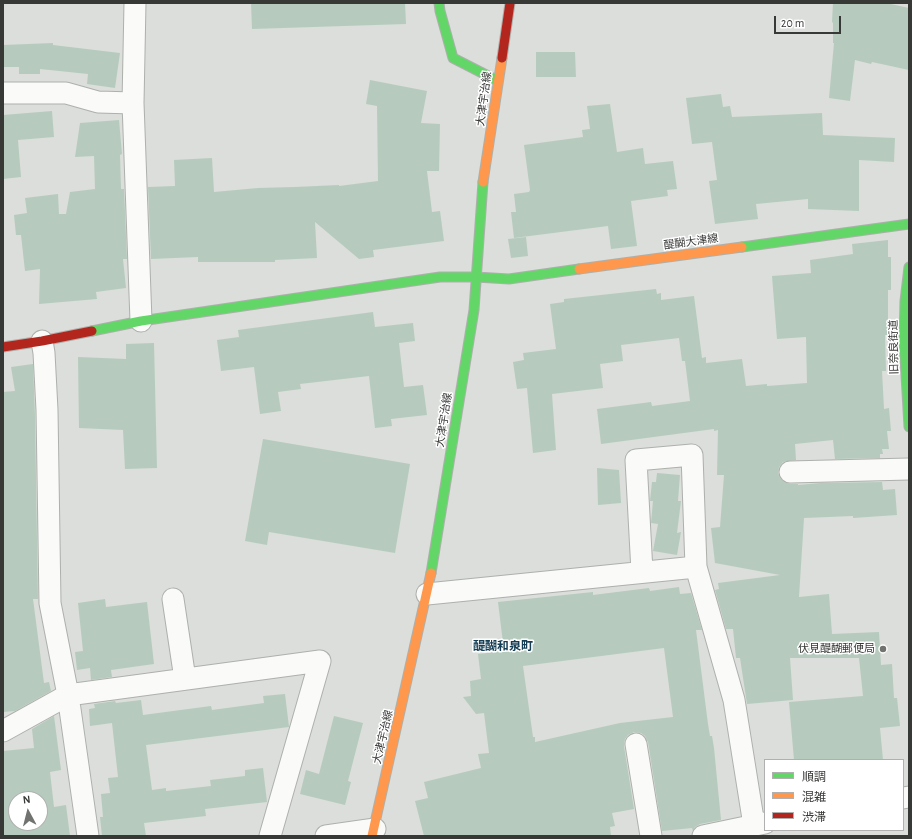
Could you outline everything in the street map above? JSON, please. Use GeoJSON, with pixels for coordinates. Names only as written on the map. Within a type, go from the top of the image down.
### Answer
{"type":"FeatureCollection","features":[{"type":"Feature","properties":{"kind":"main road"},"geometry":{"type":"LineString","coordinates":[[439,3],[453,58],[498,82]]}},
{"type":"Feature","properties":{"kind":"main road","name":"大津宇治線"},"geometry":{"type":"LineString","coordinates":[[374,833],[434,560],[474,310],[483,184],[510,3]]}},
{"type":"Feature","properties":{"kind":"main road","name":"醍醐大津線"},"geometry":{"type":"LineString","coordinates":[[3,347],[42,341],[141,321],[440,277],[508,279],[909,224]]}},
{"type":"Feature","properties":{"kind":"main road","name":"旧奈良街道"},"geometry":{"type":"LineString","coordinates":[[909,268],[905,301],[904,341],[909,427]]}},
{"type":"Feature","properties":{"kind":"street"},"geometry":{"type":"LineString","coordinates":[[134,3],[133,103],[141,321]]}},
{"type":"Feature","properties":{"kind":"street"},"geometry":{"type":"LineString","coordinates":[[3,93],[66,93],[98,102],[133,103]]}},
{"type":"Feature","properties":{"kind":"street"},"geometry":{"type":"LineString","coordinates":[[42,341],[47,410],[50,603],[68,696],[88,836]]}},
{"type":"Feature","properties":{"kind":"street"},"geometry":{"type":"LineString","coordinates":[[642,572],[636,460],[692,455],[696,567],[734,700],[760,824],[703,836]]}},
{"type":"Feature","properties":{"kind":"street"},"geometry":{"type":"LineString","coordinates":[[790,472],[909,469]]}},
{"type":"Feature","properties":{"kind":"street"},"geometry":{"type":"LineString","coordinates":[[427,594],[696,567]]}},
{"type":"Feature","properties":{"kind":"street"},"geometry":{"type":"LineString","coordinates":[[174,599],[185,679]]}},
{"type":"Feature","properties":{"kind":"street"},"geometry":{"type":"LineString","coordinates":[[3,731],[68,696],[320,661],[270,836]]}},
{"type":"Feature","properties":{"kind":"street"},"geometry":{"type":"LineString","coordinates":[[636,744],[651,836]]}},
{"type":"Feature","properties":{"kind":"street"},"geometry":{"type":"LineString","coordinates":[[326,836],[374,833]]}},
{"type":"Feature","properties":{"kind":"building"},"geometry":{"type":"Polygon","coordinates":[[[251,3],[405,3],[406,24],[252,29],[251,3]]]}},
{"type":"Feature","properties":{"kind":"building"},"geometry":{"type":"Polygon","coordinates":[[[833,3],[886,3],[909,8],[909,70],[855,60],[850,101],[829,98],[834,43],[832,22],[833,3]]]}},
{"type":"Feature","properties":{"kind":"building"},"geometry":{"type":"Polygon","coordinates":[[[53,43],[53,45],[120,53],[115,88],[87,84],[88,74],[40,69],[40,74],[19,74],[19,67],[3,67],[3,45],[53,43]]]}},
{"type":"Feature","properties":{"kind":"building"},"geometry":{"type":"Polygon","coordinates":[[[536,52],[575,52],[576,77],[536,77],[536,52]]]}},
{"type":"Feature","properties":{"kind":"building"},"geometry":{"type":"Polygon","coordinates":[[[370,80],[427,91],[421,123],[440,124],[439,171],[427,171],[432,212],[440,211],[444,241],[373,250],[374,257],[359,259],[315,222],[317,258],[275,260],[275,262],[198,262],[198,257],[151,259],[148,187],[175,186],[174,160],[212,158],[214,192],[258,188],[339,186],[378,181],[377,106],[366,104],[370,80]]]}},
{"type":"Feature","properties":{"kind":"building"},"geometry":{"type":"Polygon","coordinates":[[[721,94],[723,107],[730,106],[732,117],[822,113],[823,135],[895,138],[894,162],[859,160],[859,211],[808,209],[808,199],[756,204],[758,219],[715,224],[709,181],[717,180],[712,142],[692,144],[686,98],[721,94]]]}},
{"type":"Feature","properties":{"kind":"building"},"geometry":{"type":"Polygon","coordinates":[[[610,104],[617,152],[643,148],[645,164],[673,161],[677,189],[667,190],[668,196],[631,201],[637,246],[611,249],[608,226],[514,238],[511,212],[516,212],[514,194],[529,192],[530,190],[524,145],[583,137],[582,130],[590,129],[587,106],[610,104]]]}},
{"type":"Feature","properties":{"kind":"building"},"geometry":{"type":"Polygon","coordinates":[[[52,111],[54,137],[18,140],[21,177],[3,179],[3,115],[52,111]]]}},
{"type":"Feature","properties":{"kind":"building"},"geometry":{"type":"Polygon","coordinates":[[[119,120],[122,154],[120,155],[121,189],[124,189],[127,259],[123,259],[126,288],[96,292],[97,299],[39,304],[40,269],[25,271],[21,235],[16,235],[14,215],[27,213],[25,198],[58,194],[59,214],[66,214],[70,192],[95,189],[94,156],[75,157],[80,123],[119,120]]]}},
{"type":"Feature","properties":{"kind":"building"},"geometry":{"type":"Polygon","coordinates":[[[526,237],[528,256],[511,258],[508,239],[526,237]]]}},
{"type":"Feature","properties":{"kind":"building"},"geometry":{"type":"Polygon","coordinates":[[[888,240],[888,257],[891,257],[891,290],[888,290],[888,335],[885,335],[886,371],[882,371],[884,409],[889,408],[891,431],[887,431],[889,449],[882,449],[883,454],[880,454],[880,458],[835,459],[833,440],[795,444],[796,460],[783,462],[779,467],[778,473],[784,482],[790,484],[882,482],[883,490],[895,489],[897,515],[853,518],[853,516],[804,518],[799,597],[829,594],[832,634],[879,632],[881,665],[892,664],[894,698],[897,698],[900,726],[880,728],[883,759],[794,759],[789,702],[863,696],[859,658],[790,658],[793,700],[747,704],[740,658],[736,658],[733,629],[726,629],[715,590],[719,589],[718,583],[780,575],[715,563],[711,528],[720,527],[724,475],[717,475],[718,430],[714,431],[714,429],[601,444],[597,409],[651,402],[652,406],[690,401],[685,361],[682,361],[679,338],[621,345],[623,361],[600,364],[603,388],[552,394],[556,450],[533,453],[527,388],[517,389],[513,362],[524,360],[523,353],[556,349],[550,304],[564,302],[564,299],[656,289],[657,294],[661,293],[661,300],[694,296],[702,358],[706,357],[706,363],[742,359],[746,386],[807,383],[806,337],[777,339],[772,276],[811,273],[810,260],[853,254],[852,244],[888,240]]]}},
{"type":"Feature","properties":{"kind":"building"},"geometry":{"type":"Polygon","coordinates":[[[373,312],[375,327],[413,323],[415,341],[399,343],[404,387],[423,385],[427,415],[391,419],[392,426],[375,428],[369,376],[300,384],[301,389],[278,392],[281,411],[260,414],[254,367],[221,371],[217,340],[239,337],[238,330],[373,312]]]}},
{"type":"Feature","properties":{"kind":"building"},"geometry":{"type":"Polygon","coordinates":[[[154,343],[157,468],[125,469],[123,430],[79,428],[78,357],[126,359],[126,344],[154,343]]]}},
{"type":"Feature","properties":{"kind":"building"},"geometry":{"type":"Polygon","coordinates":[[[33,364],[38,599],[33,599],[44,683],[49,682],[51,691],[15,711],[3,712],[3,392],[15,391],[11,367],[33,364]]]}},
{"type":"Feature","properties":{"kind":"building"},"geometry":{"type":"Polygon","coordinates":[[[263,439],[410,464],[395,553],[269,532],[267,545],[245,541],[263,439]]]}},
{"type":"Feature","properties":{"kind":"building"},"geometry":{"type":"Polygon","coordinates":[[[597,468],[619,470],[621,503],[598,505],[597,468]]]}},
{"type":"Feature","properties":{"kind":"building"},"geometry":{"type":"Polygon","coordinates":[[[657,473],[680,475],[678,501],[681,501],[677,533],[681,532],[677,555],[653,551],[658,524],[651,523],[653,501],[650,501],[652,482],[656,482],[657,473]]]}},
{"type":"Feature","properties":{"kind":"building"},"geometry":{"type":"Polygon","coordinates":[[[679,587],[680,594],[691,593],[702,630],[696,630],[708,724],[714,748],[721,820],[700,824],[695,827],[693,831],[692,828],[662,831],[648,742],[645,736],[641,733],[634,732],[628,735],[625,739],[624,746],[634,809],[612,813],[615,826],[610,827],[611,836],[424,836],[415,801],[428,798],[424,782],[481,768],[478,754],[489,753],[484,713],[476,714],[463,697],[471,696],[470,681],[481,679],[478,654],[504,651],[498,602],[593,592],[593,595],[649,588],[650,591],[679,587]],[[664,648],[523,666],[535,742],[620,723],[673,717],[664,648]]]}},
{"type":"Feature","properties":{"kind":"building"},"geometry":{"type":"Polygon","coordinates":[[[105,599],[106,607],[147,602],[154,664],[111,670],[112,677],[91,680],[90,668],[77,670],[75,652],[83,651],[78,603],[105,599]]]}},
{"type":"Feature","properties":{"kind":"building"},"geometry":{"type":"Polygon","coordinates":[[[285,694],[289,727],[146,745],[152,790],[166,788],[166,791],[211,786],[210,780],[245,776],[245,770],[263,768],[267,802],[205,809],[206,816],[144,823],[146,836],[102,836],[100,817],[103,817],[101,794],[110,793],[108,778],[118,777],[112,723],[90,726],[89,709],[95,708],[94,704],[115,701],[116,703],[141,700],[143,715],[211,706],[212,710],[264,703],[263,696],[285,694]]]}},
{"type":"Feature","properties":{"kind":"building"},"geometry":{"type":"Polygon","coordinates":[[[54,716],[61,770],[50,772],[54,807],[66,805],[70,836],[3,836],[3,751],[34,748],[32,729],[54,716]]]}},
{"type":"Feature","properties":{"kind":"building"},"geometry":{"type":"Polygon","coordinates":[[[334,716],[363,723],[348,781],[351,782],[345,805],[300,794],[306,770],[319,774],[334,716]]]}},
{"type":"Feature","properties":{"kind":"traffic: fast"},"geometry":{"type":"LineString","coordinates":[[439,3],[453,58],[498,81]]}},
{"type":"Feature","properties":{"kind":"traffic: fast"},"geometry":{"type":"LineString","coordinates":[[431,573],[474,310],[483,182]]}},
{"type":"Feature","properties":{"kind":"traffic: fast"},"geometry":{"type":"LineString","coordinates":[[742,247],[909,224]]}},
{"type":"Feature","properties":{"kind":"traffic: fast"},"geometry":{"type":"LineString","coordinates":[[909,267],[905,301],[904,341],[909,427]]}},
{"type":"Feature","properties":{"kind":"traffic: fast"},"geometry":{"type":"LineString","coordinates":[[92,331],[141,321],[440,277],[509,279],[579,269]]}},
{"type":"Feature","properties":{"kind":"traffic: slow"},"geometry":{"type":"LineString","coordinates":[[483,182],[502,58]]}},
{"type":"Feature","properties":{"kind":"traffic: slow"},"geometry":{"type":"LineString","coordinates":[[579,269],[742,247]]}},
{"type":"Feature","properties":{"kind":"traffic: slow"},"geometry":{"type":"LineString","coordinates":[[372,836],[431,573]]}},
{"type":"Feature","properties":{"kind":"traffic: jam"},"geometry":{"type":"LineString","coordinates":[[502,58],[510,3]]}},
{"type":"Feature","properties":{"kind":"traffic: jam"},"geometry":{"type":"LineString","coordinates":[[3,347],[92,331]]}},
{"type":"Feature","properties":{"kind":"place","name":"伏見醍醐郵便局"},"geometry":{"type":"Point","coordinates":[883,649]}},
{"type":"Feature","properties":{"kind":"district","name":"醍醐和泉町"},"geometry":{"type":"Point","coordinates":[503,646]}}]}
